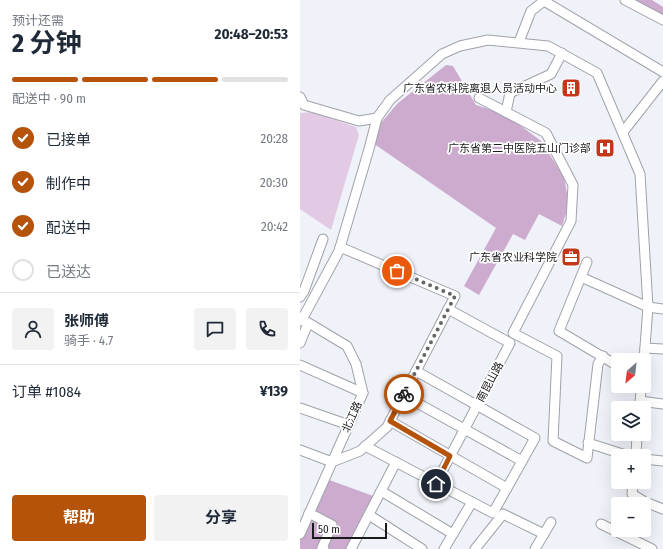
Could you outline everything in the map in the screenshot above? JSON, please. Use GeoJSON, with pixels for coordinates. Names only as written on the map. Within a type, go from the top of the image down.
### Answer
{"type":"FeatureCollection","features":[{"type":"Feature","properties":{"kind":"street"},"geometry":{"type":"LineString","coordinates":[[625,0],[663,20]]}},
{"type":"Feature","properties":{"kind":"street"},"geometry":{"type":"LineString","coordinates":[[519,42],[531,11],[544,1],[663,72]]}},
{"type":"Feature","properties":{"kind":"street"},"geometry":{"type":"LineString","coordinates":[[300,343],[305,314],[340,247],[377,118],[390,100],[442,54],[460,46],[488,40],[548,46],[562,52],[597,73],[640,174],[648,307],[645,353]]}},
{"type":"Feature","properties":{"kind":"street"},"geometry":{"type":"LineString","coordinates":[[506,112],[510,93],[551,74],[562,52]]}},
{"type":"Feature","properties":{"kind":"street"},"geometry":{"type":"LineString","coordinates":[[623,132],[663,81]]}},
{"type":"Feature","properties":{"kind":"street"},"geometry":{"type":"LineString","coordinates":[[300,97],[304,105],[359,121],[377,118]]}},
{"type":"Feature","properties":{"kind":"street"},"geometry":{"type":"LineString","coordinates":[[478,98],[546,133],[573,185],[571,221],[513,332],[557,356],[553,441],[587,458],[598,364],[603,356]]}},
{"type":"Feature","properties":{"kind":"street"},"geometry":{"type":"LineString","coordinates":[[300,297],[304,291],[323,239]]}},
{"type":"Feature","properties":{"kind":"street"},"geometry":{"type":"LineString","coordinates":[[300,450],[332,462],[360,451],[387,427],[455,296],[340,247]]}},
{"type":"Feature","properties":{"kind":"street"},"geometry":{"type":"LineString","coordinates":[[587,262],[559,331],[611,361]]}},
{"type":"Feature","properties":{"kind":"street"},"geometry":{"type":"LineString","coordinates":[[581,277],[648,307],[663,309]]}},
{"type":"Feature","properties":{"kind":"street","name":"南昆山路"},"geometry":{"type":"LineString","coordinates":[[436,484],[510,343],[448,309]]}},
{"type":"Feature","properties":{"kind":"street","name":"北江路"},"geometry":{"type":"LineString","coordinates":[[300,534],[363,393],[356,364],[346,346],[303,321]]}},
{"type":"Feature","properties":{"kind":"street"},"geometry":{"type":"LineString","coordinates":[[645,348],[663,350]]}},
{"type":"Feature","properties":{"kind":"street"},"geometry":{"type":"LineString","coordinates":[[301,367],[363,393]]}},
{"type":"Feature","properties":{"kind":"street"},"geometry":{"type":"LineString","coordinates":[[365,446],[493,513],[535,438],[416,371]]}},
{"type":"Feature","properties":{"kind":"street"},"geometry":{"type":"LineString","coordinates":[[403,395],[522,461]]}},
{"type":"Feature","properties":{"kind":"street"},"geometry":{"type":"LineString","coordinates":[[651,405],[663,404]]}},
{"type":"Feature","properties":{"kind":"street"},"geometry":{"type":"LineString","coordinates":[[300,408],[348,425]]}},
{"type":"Feature","properties":{"kind":"street"},"geometry":{"type":"LineString","coordinates":[[390,421],[507,488]]}},
{"type":"Feature","properties":{"kind":"street"},"geometry":{"type":"LineString","coordinates":[[588,443],[611,450]]}},
{"type":"Feature","properties":{"kind":"street"},"geometry":{"type":"LineString","coordinates":[[651,460],[663,461]]}},
{"type":"Feature","properties":{"kind":"street"},"geometry":{"type":"LineString","coordinates":[[351,549],[396,462]]}},
{"type":"Feature","properties":{"kind":"street"},"geometry":{"type":"LineString","coordinates":[[632,489],[632,494],[645,502],[663,509]]}},
{"type":"Feature","properties":{"kind":"street"},"geometry":{"type":"LineString","coordinates":[[381,491],[453,534]]}},
{"type":"Feature","properties":{"kind":"street"},"geometry":{"type":"LineString","coordinates":[[444,549],[472,502]]}},
{"type":"Feature","properties":{"kind":"street"},"geometry":{"type":"LineString","coordinates":[[309,513],[332,525],[322,548],[324,549]]}},
{"type":"Feature","properties":{"kind":"street"},"geometry":{"type":"LineString","coordinates":[[480,548],[503,514],[544,534]]}},
{"type":"Feature","properties":{"kind":"street"},"geometry":{"type":"LineString","coordinates":[[369,515],[422,549]]}},
{"type":"Feature","properties":{"kind":"street"},"geometry":{"type":"LineString","coordinates":[[535,549],[551,522]]}},
{"type":"Feature","properties":{"kind":"street"},"geometry":{"type":"LineString","coordinates":[[601,524],[652,549]]}},
{"type":"Feature","properties":{"kind":"shaded area"},"geometry":{"type":"Polygon","coordinates":[[[622,0],[652,0],[663,7],[663,14],[658,17],[622,0]]]}},
{"type":"Feature","properties":{"kind":"shaded area"},"geometry":{"type":"Polygon","coordinates":[[[446,65],[453,66],[476,105],[505,114],[541,141],[564,177],[569,204],[562,226],[539,214],[525,240],[513,234],[479,295],[464,286],[496,228],[367,139],[398,103],[446,65]]]}},
{"type":"Feature","properties":{"kind":"shaded area"},"geometry":{"type":"Polygon","coordinates":[[[312,112],[356,127],[359,135],[331,230],[300,209],[300,113],[312,112]]]}},
{"type":"Feature","properties":{"kind":"shaded area"},"geometry":{"type":"Polygon","coordinates":[[[321,477],[376,497],[353,549],[300,549],[300,525],[321,477]]]}},
{"type":"Feature","properties":{"kind":"way so far"},"geometry":{"type":"LineString","coordinates":[[397,271],[455,296],[404,394]]}},
{"type":"Feature","properties":{"kind":"place","name":"广东省农科院离退人员活动中心"},"geometry":{"type":"Point","coordinates":[571,88]}},
{"type":"Feature","properties":{"kind":"place","name":"广东省第二中医院五山门诊部"},"geometry":{"type":"Point","coordinates":[605,148]}},
{"type":"Feature","properties":{"kind":"place","name":"广东省农业科学院"},"geometry":{"type":"Point","coordinates":[571,257]}},
{"type":"Feature","properties":{"kind":"route"},"geometry":{"type":"LineString","coordinates":[[404,394],[390,421],[450,456],[436,484]]}}]}
